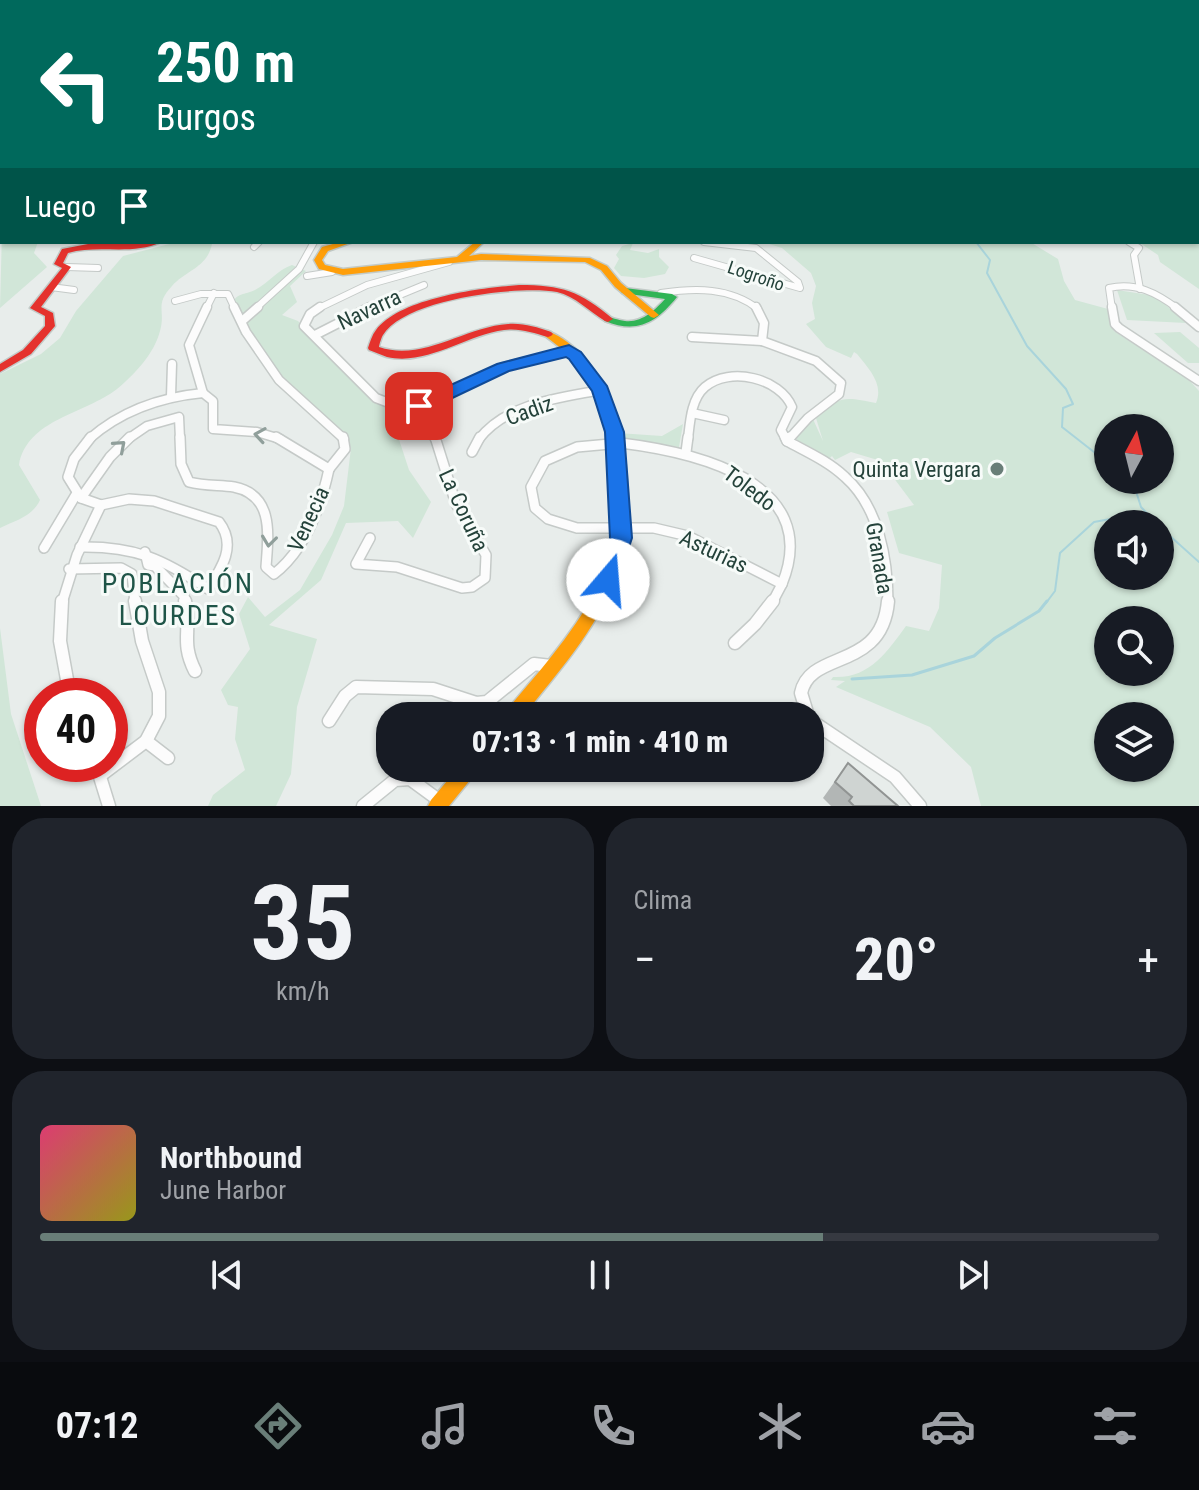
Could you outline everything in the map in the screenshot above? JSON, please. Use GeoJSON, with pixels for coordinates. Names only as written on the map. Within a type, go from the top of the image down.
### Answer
{"type":"FeatureCollection","features":[{"type":"Feature","properties":{"kind":"street"},"geometry":{"type":"LineString","coordinates":[[98,268],[67,267],[58,264],[59,258],[75,246],[133,249],[150,244]]}},
{"type":"Feature","properties":{"kind":"street"},"geometry":{"type":"LineString","coordinates":[[242,321],[299,269],[313,244]]}},
{"type":"Feature","properties":{"kind":"street"},"geometry":{"type":"LineString","coordinates":[[332,272],[320,265],[318,260],[330,247],[341,244]]}},
{"type":"Feature","properties":{"kind":"street","name":"Logroño"},"geometry":{"type":"LineString","coordinates":[[694,258],[800,288],[798,282],[756,248],[721,244]]}},
{"type":"Feature","properties":{"kind":"street"},"geometry":{"type":"LineString","coordinates":[[1132,244],[1139,248],[1134,255],[1140,289]]}},
{"type":"Feature","properties":{"kind":"street"},"geometry":{"type":"LineString","coordinates":[[473,252],[377,280],[333,300],[303,321],[304,326],[376,398],[407,406],[419,406],[503,367],[569,351]]}},
{"type":"Feature","properties":{"kind":"street"},"geometry":{"type":"LineString","coordinates":[[307,276],[473,252],[587,260],[604,268],[654,311]]}},
{"type":"Feature","properties":{"kind":"street"},"geometry":{"type":"LineString","coordinates":[[0,369],[37,343],[50,326],[50,315],[35,308],[67,267]]}},
{"type":"Feature","properties":{"kind":"street","name":"Navarra"},"geometry":{"type":"LineString","coordinates":[[315,335],[370,307],[424,285]]}},
{"type":"Feature","properties":{"kind":"street"},"geometry":{"type":"LineString","coordinates":[[1199,327],[1168,299],[1121,285],[1109,288],[1115,324],[1199,381]]}},
{"type":"Feature","properties":{"kind":"street"},"geometry":{"type":"LineString","coordinates":[[51,287],[74,290]]}},
{"type":"Feature","properties":{"kind":"street"},"geometry":{"type":"LineString","coordinates":[[524,702],[591,613],[619,549],[616,443],[612,420],[601,390],[587,368],[546,333],[511,325],[475,331],[402,357],[383,357],[373,348],[373,342],[390,324],[429,305],[473,293],[510,289],[561,291],[583,299],[613,322],[625,326],[646,323],[666,295],[683,290]]}},
{"type":"Feature","properties":{"kind":"street"},"geometry":{"type":"LineString","coordinates":[[633,295],[666,295],[683,290],[727,292],[751,304],[762,316],[762,341]]}},
{"type":"Feature","properties":{"kind":"street"},"geometry":{"type":"LineString","coordinates":[[203,393],[189,345],[214,293]]}},
{"type":"Feature","properties":{"kind":"street"},"geometry":{"type":"LineString","coordinates":[[80,547],[109,546],[145,552],[160,557],[208,589],[220,571],[229,543],[225,528],[219,522],[154,501],[129,499],[101,505],[79,496],[68,477],[69,465],[80,449],[119,417],[171,396],[203,393],[213,401],[213,429],[233,434],[256,432],[270,435],[329,469],[345,449],[344,438],[279,380],[246,332],[228,294],[214,293],[175,301]]}},
{"type":"Feature","properties":{"kind":"street"},"geometry":{"type":"LineString","coordinates":[[686,452],[696,398],[703,388],[716,381],[747,379],[774,386],[791,399],[792,407],[781,430],[787,441],[808,418],[839,394],[841,383],[836,375],[818,364],[762,341],[692,337]]}},
{"type":"Feature","properties":{"kind":"street"},"geometry":{"type":"LineString","coordinates":[[171,396],[172,364]]}},
{"type":"Feature","properties":{"kind":"street","name":"Cadiz"},"geometry":{"type":"LineString","coordinates":[[472,452],[475,442],[498,421],[542,403],[601,390]]}},
{"type":"Feature","properties":{"kind":"street","name":"La Coruña"},"geometry":{"type":"LineString","coordinates":[[370,538],[356,564],[361,567],[406,569],[459,588],[469,588],[485,578],[486,555],[456,504],[426,414],[419,406]]}},
{"type":"Feature","properties":{"kind":"street"},"geometry":{"type":"LineString","coordinates":[[692,413],[724,420]]}},
{"type":"Feature","properties":{"kind":"street","name":"Venecia"},"geometry":{"type":"LineString","coordinates":[[79,496],[118,446],[156,423],[177,416],[181,418],[181,465],[188,484],[223,484],[242,489],[266,515],[271,529],[266,567],[274,574],[288,563],[324,493],[329,469]]}},
{"type":"Feature","properties":{"kind":"street","name":"Granada"},"geometry":{"type":"LineString","coordinates":[[787,441],[829,463],[864,497],[875,519],[889,593],[887,616],[876,639],[812,673],[799,688],[801,702]]}},
{"type":"Feature","properties":{"kind":"street","name":"Toledo"},"geometry":{"type":"LineString","coordinates":[[616,443],[686,452],[718,464],[742,477],[775,502],[789,520],[793,539],[782,584],[761,622],[735,643]]}},
{"type":"Feature","properties":{"kind":"street","name":"Asturias"},"geometry":{"type":"LineString","coordinates":[[616,443],[566,450],[549,457],[532,478],[531,494],[535,509],[553,521],[575,527],[653,528],[700,540],[782,584]]}},
{"type":"Feature","properties":{"kind":"street"},"geometry":{"type":"LineString","coordinates":[[44,548],[79,496]]}},
{"type":"Feature","properties":{"kind":"street"},"geometry":{"type":"LineString","coordinates":[[64,678],[59,661],[58,611],[69,569],[101,505]]}},
{"type":"Feature","properties":{"kind":"street"},"geometry":{"type":"LineString","coordinates":[[145,552],[148,565],[155,566],[184,596],[189,617],[185,651],[195,671]]}},
{"type":"Feature","properties":{"kind":"street"},"geometry":{"type":"LineString","coordinates":[[69,569],[121,568],[132,574],[142,640],[161,690],[162,702],[156,724],[146,741],[128,752]]}},
{"type":"Feature","properties":{"kind":"street"},"geometry":{"type":"LineString","coordinates":[[329,721],[345,696],[356,687],[433,689],[476,703],[487,702],[534,664],[551,666]]}},
{"type":"Feature","properties":{"kind":"street","name":"Granada"},"geometry":{"type":"LineString","coordinates":[[824,728],[884,769],[906,788],[920,806]]}},
{"type":"Feature","properties":{"kind":"street"},"geometry":{"type":"LineString","coordinates":[[146,741],[168,758]]}},
{"type":"Feature","properties":{"kind":"street"},"geometry":{"type":"LineString","coordinates":[[363,806],[395,780],[410,779],[438,803],[457,782]]}},
{"type":"Feature","properties":{"kind":"street"},"geometry":{"type":"LineString","coordinates":[[103,782],[109,806]]}},
{"type":"Feature","properties":{"kind":"green space"},"geometry":{"type":"Polygon","coordinates":[[[2,244],[37,244],[34,253],[47,267],[0,308],[2,244]]]}},
{"type":"Feature","properties":{"kind":"green space"},"geometry":{"type":"Polygon","coordinates":[[[169,244],[212,244],[206,258],[163,298],[160,331],[149,356],[137,370],[104,398],[59,419],[33,437],[19,465],[40,500],[28,514],[0,528],[0,374],[41,354],[60,338],[76,311],[123,256],[169,244]]]}},
{"type":"Feature","properties":{"kind":"green space"},"geometry":{"type":"Polygon","coordinates":[[[633,244],[630,250],[648,253],[659,249],[659,257],[669,267],[665,274],[644,278],[621,276],[614,268],[619,259],[616,255],[622,246],[633,244]]]}},
{"type":"Feature","properties":{"kind":"green space","name":"Quinta Vergara"},"geometry":{"type":"Polygon","coordinates":[[[769,244],[1033,244],[1058,259],[1064,281],[1075,300],[1108,309],[1114,331],[1189,380],[1199,391],[1199,806],[981,806],[971,767],[930,727],[836,687],[845,681],[831,680],[833,677],[857,674],[867,669],[884,654],[906,626],[929,631],[939,608],[942,565],[899,553],[887,512],[914,505],[881,461],[851,452],[835,460],[832,456],[829,459],[799,444],[796,438],[812,417],[823,441],[816,418],[830,405],[843,400],[876,403],[878,396],[874,377],[857,354],[854,352],[851,358],[826,347],[806,324],[815,319],[812,303],[816,286],[811,273],[782,248],[769,244]]]}},
{"type":"Feature","properties":{"kind":"green space"},"geometry":{"type":"Polygon","coordinates":[[[1142,244],[1199,244],[1199,289],[1160,262],[1158,255],[1142,244]]]}},
{"type":"Feature","properties":{"kind":"green space"},"geometry":{"type":"Polygon","coordinates":[[[292,265],[306,271],[290,286],[297,302],[282,315],[298,321],[360,389],[405,409],[392,418],[409,470],[431,502],[413,538],[398,521],[346,523],[321,580],[269,625],[317,639],[297,707],[291,774],[276,806],[208,806],[213,795],[245,770],[235,739],[238,707],[228,705],[221,690],[250,649],[239,614],[248,597],[265,617],[300,590],[332,535],[344,506],[351,448],[340,431],[266,361],[233,301],[292,265]]]}},
{"type":"Feature","properties":{"kind":"green space"},"geometry":{"type":"Polygon","coordinates":[[[1117,290],[1156,296],[1186,323],[1127,320],[1117,290]]]}},
{"type":"Feature","properties":{"kind":"green space"},"geometry":{"type":"Polygon","coordinates":[[[1180,332],[1199,348],[1199,363],[1188,363],[1154,333],[1180,332]]]}},
{"type":"Feature","properties":{"kind":"green space"},"geometry":{"type":"Polygon","coordinates":[[[683,424],[679,447],[619,441],[618,433],[662,436],[683,424]]]}},
{"type":"Feature","properties":{"kind":"green space"},"geometry":{"type":"Polygon","coordinates":[[[0,628],[11,714],[24,754],[24,782],[33,782],[41,806],[0,806],[0,628]]]}},
{"type":"Feature","properties":{"kind":"building"},"geometry":{"type":"Polygon","coordinates":[[[848,763],[898,806],[854,806],[849,801],[852,797],[835,782],[848,763]]]}},
{"type":"Feature","properties":{"kind":"waterway"},"geometry":{"type":"LineString","coordinates":[[978,244],[990,260],[987,273],[1027,346],[1066,389],[1073,404],[1063,408],[1062,427],[1094,452]]}},
{"type":"Feature","properties":{"kind":"waterway"},"geometry":{"type":"LineString","coordinates":[[1137,494],[1144,510]]}},
{"type":"Feature","properties":{"kind":"waterway"},"geometry":{"type":"LineString","coordinates":[[1046,603],[1055,591],[1060,553],[1094,522]]}},
{"type":"Feature","properties":{"kind":"waterway"},"geometry":{"type":"LineString","coordinates":[[1174,540],[1199,562]]}},
{"type":"Feature","properties":{"kind":"waterway"},"geometry":{"type":"LineString","coordinates":[[852,679],[912,675],[974,656],[995,638],[1039,611],[1047,601]]}},
{"type":"Feature","properties":{"kind":"traffic: fast"},"geometry":{"type":"LineString","coordinates":[[608,319],[636,324],[651,317],[672,297],[625,291]]}},
{"type":"Feature","properties":{"kind":"traffic: slow"},"geometry":{"type":"LineString","coordinates":[[342,244],[325,249],[318,260],[322,267],[343,272],[481,257],[587,260],[604,268],[618,285],[654,315]]}},
{"type":"Feature","properties":{"kind":"traffic: slow"},"geometry":{"type":"LineString","coordinates":[[461,258],[478,244]]}},
{"type":"Feature","properties":{"kind":"traffic: slow"},"geometry":{"type":"LineString","coordinates":[[524,702],[565,651],[608,580],[615,559],[621,508],[617,452],[605,401],[586,367],[548,334]]}},
{"type":"Feature","properties":{"kind":"traffic: slow"},"geometry":{"type":"LineString","coordinates":[[437,806],[457,782]]}},
{"type":"Feature","properties":{"kind":"traffic: jam"},"geometry":{"type":"LineString","coordinates":[[0,369],[27,352],[50,326],[50,315],[35,308],[67,267],[58,264],[65,251],[88,246],[150,244]]}},
{"type":"Feature","properties":{"kind":"traffic: jam"},"geometry":{"type":"LineString","coordinates":[[548,334],[524,327],[505,327],[408,354],[390,354],[373,348],[380,331],[394,319],[414,309],[465,294],[492,290],[560,290],[608,319]]}},
{"type":"Feature","properties":{"kind":"place","name":"Quinta Vergara"},"geometry":{"type":"Point","coordinates":[997,469]}},
{"type":"Feature","properties":{"kind":"district","name":"POBLACIÓN LOURDES"},"geometry":{"type":"Point","coordinates":[178,599]}},
{"type":"Feature","properties":{"kind":"route"},"geometry":{"type":"LineString","coordinates":[[419,406],[503,367],[569,351],[575,355],[601,390],[615,432],[621,538],[608,580]]}}]}
